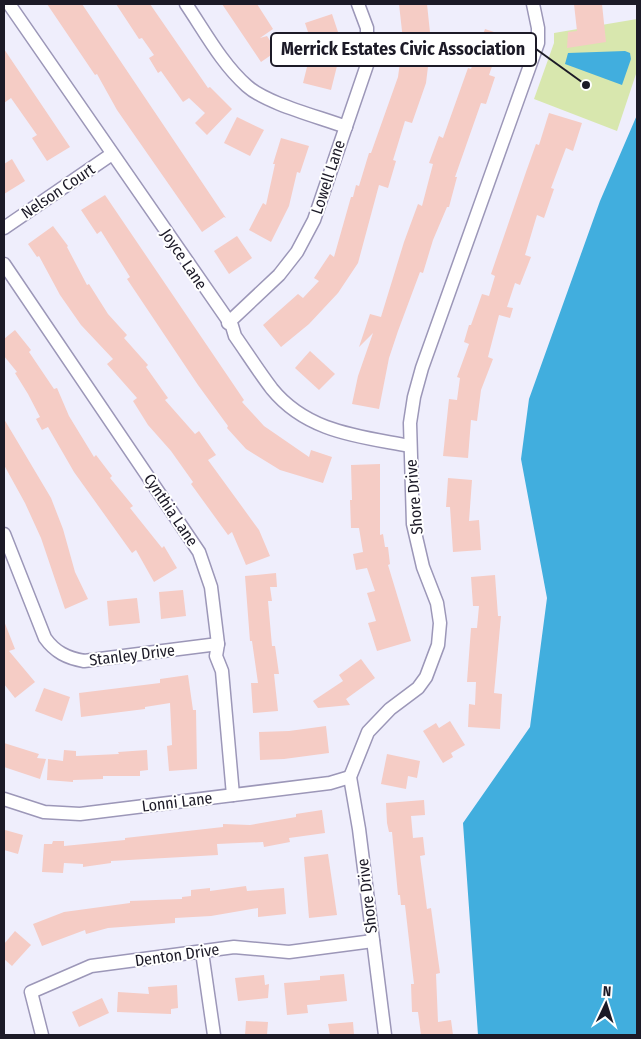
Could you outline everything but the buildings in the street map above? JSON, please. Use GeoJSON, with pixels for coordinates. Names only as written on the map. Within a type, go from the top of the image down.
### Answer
{"type":"FeatureCollection","features":[{"type":"Feature","properties":{"kind":"street","name":"Joyce Lane"},"geometry":{"type":"LineString","coordinates":[[9,4],[272,389],[300,415],[336,432],[410,446]]}},
{"type":"Feature","properties":{"kind":"street"},"geometry":{"type":"LineString","coordinates":[[186,4],[228,66],[248,88],[263,96],[346,127]]}},
{"type":"Feature","properties":{"kind":"street","name":"Lowell Lane"},"geometry":{"type":"LineString","coordinates":[[228,323],[278,275],[297,252],[314,220],[367,65],[367,28],[358,4]]}},
{"type":"Feature","properties":{"kind":"street","name":"Shore Drive"},"geometry":{"type":"LineString","coordinates":[[385,1035],[359,829],[350,777],[368,732],[390,709],[418,688],[426,677],[438,645],[440,623],[437,604],[423,566],[413,524],[410,446],[414,397],[422,368],[538,43],[538,28],[532,4]]}},
{"type":"Feature","properties":{"kind":"street","name":"Nelson Court"},"geometry":{"type":"LineString","coordinates":[[4,228],[112,154]]}},
{"type":"Feature","properties":{"kind":"street","name":"Cynthia Lane"},"geometry":{"type":"LineString","coordinates":[[4,264],[199,552],[212,587],[218,644],[216,656],[222,671],[234,794]]}},
{"type":"Feature","properties":{"kind":"street","name":"Stanley Drive"},"geometry":{"type":"LineString","coordinates":[[4,534],[45,638],[52,647],[63,655],[84,661],[218,644]]}},
{"type":"Feature","properties":{"kind":"street","name":"Lonni Lane"},"geometry":{"type":"LineString","coordinates":[[4,799],[44,812],[80,814],[330,783],[350,777]]}},
{"type":"Feature","properties":{"kind":"street","name":"Denton Drive"},"geometry":{"type":"LineString","coordinates":[[42,1035],[31,992],[92,966],[234,947],[289,952],[373,941]]}},
{"type":"Feature","properties":{"kind":"street"},"geometry":{"type":"LineString","coordinates":[[202,952],[214,1035]]}},
{"type":"Feature","properties":{"kind":"green space"},"geometry":{"type":"Polygon","coordinates":[[[637,19],[637,71],[617,131],[534,99],[554,43],[554,33],[637,19]]]}},
{"type":"Feature","properties":{"kind":"water"},"geometry":{"type":"Polygon","coordinates":[[[625,51],[630,53],[631,59],[622,85],[565,64],[568,53],[625,51]]]}},
{"type":"Feature","properties":{"kind":"water"},"geometry":{"type":"Polygon","coordinates":[[[637,115],[637,1035],[478,1035],[463,823],[530,727],[547,598],[521,459],[529,399],[600,201],[637,115]]]}},
{"type":"Feature","properties":{"kind":"place","name":"Merrick Estates Civic Association"},"geometry":{"type":"Point","coordinates":[586,85]}}]}
